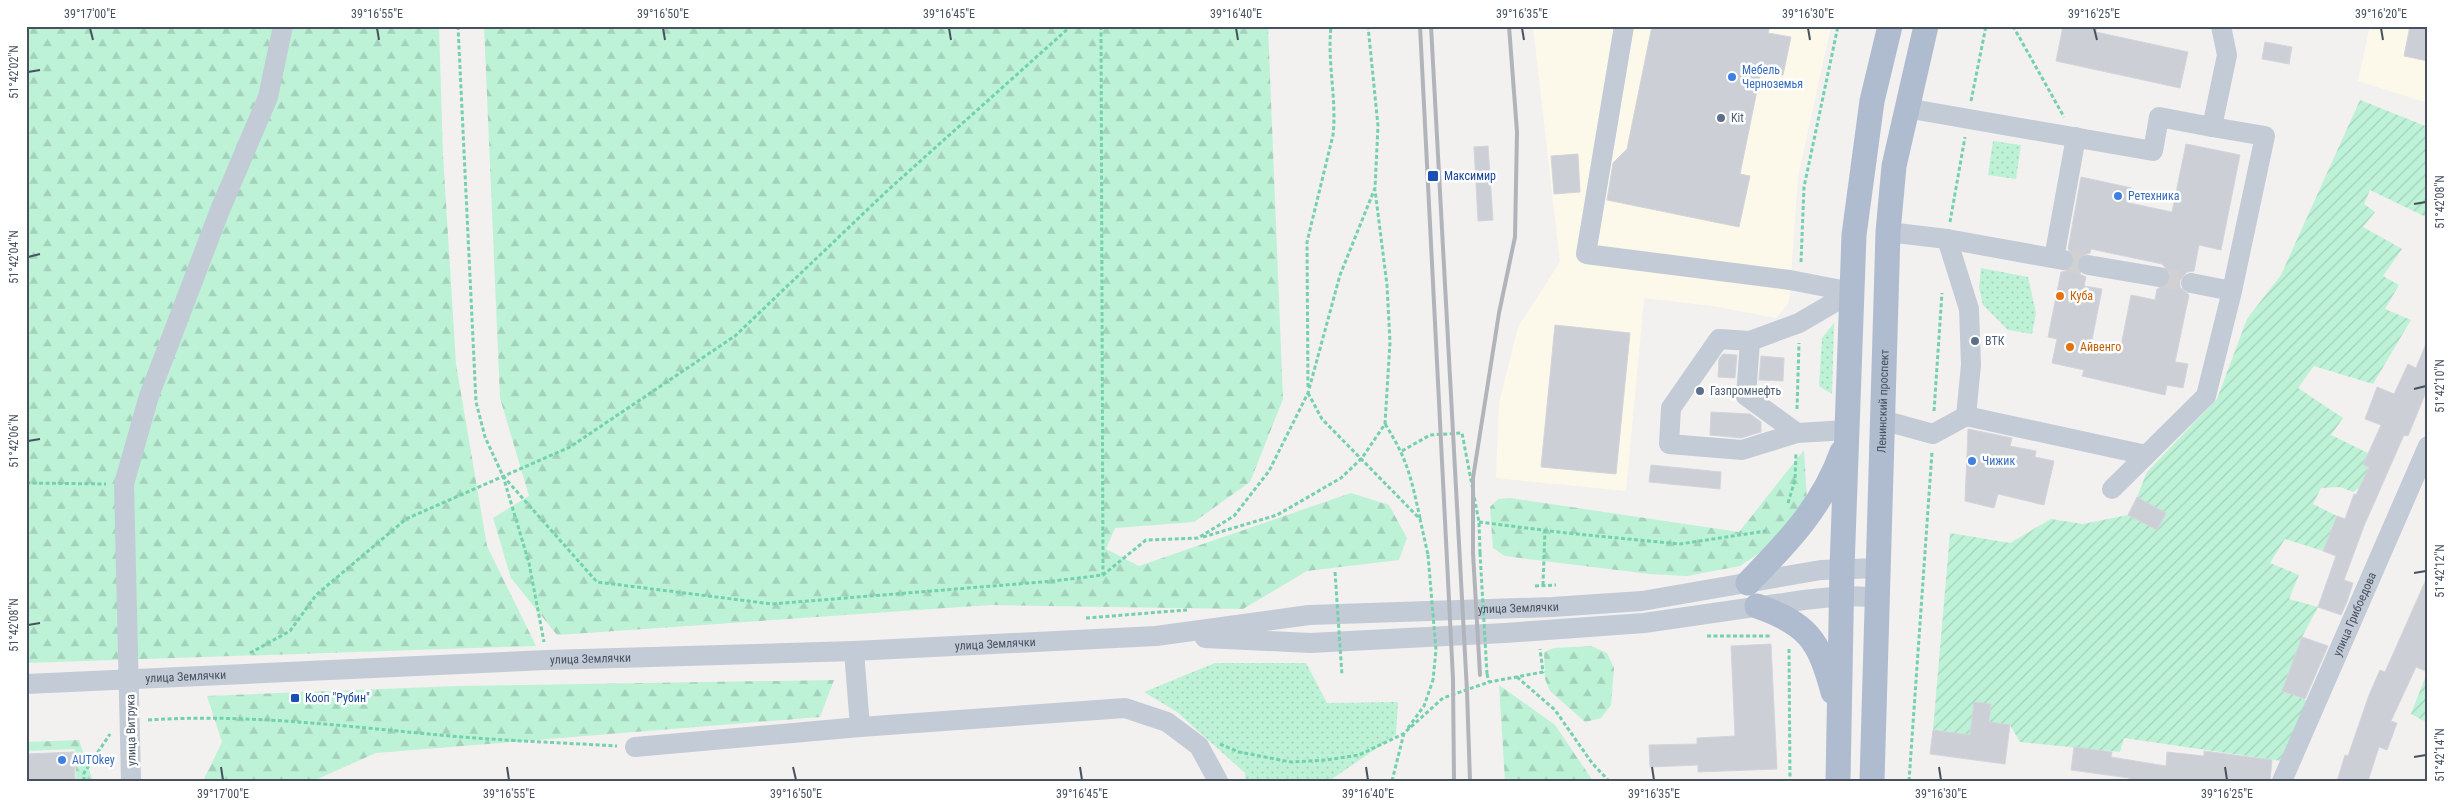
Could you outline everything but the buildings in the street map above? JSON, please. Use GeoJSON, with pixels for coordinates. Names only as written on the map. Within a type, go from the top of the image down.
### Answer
{"type":"FeatureCollection","features":[{"type":"Feature","properties":{"kind":"main road"},"geometry":{"type":"LineString","coordinates":[[1838,781],[1842,568],[1854,235],[1872,101],[1890,26]]}},
{"type":"Feature","properties":{"kind":"main road","name":"Ленинский проспект"},"geometry":{"type":"LineString","coordinates":[[1872,781],[1888,232],[1894,166],[1926,26]]}},
{"type":"Feature","properties":{"kind":"main road"},"geometry":{"type":"LineString","coordinates":[[1748,583],[1780,552],[1808,519],[1837,465],[1847,430]]}},
{"type":"Feature","properties":{"kind":"main road"},"geometry":{"type":"LineString","coordinates":[[1757,606],[1797,623],[1807,634],[1823,662],[1839,715]]}},
{"type":"Feature","properties":{"kind":"street","name":"улица Витрука"},"geometry":{"type":"LineString","coordinates":[[131,781],[124,484],[149,396],[220,210],[268,97],[283,26]]}},
{"type":"Feature","properties":{"kind":"street"},"geometry":{"type":"LineString","coordinates":[[1624,26],[1586,254],[1790,280],[1852,292]]}},
{"type":"Feature","properties":{"kind":"street"},"geometry":{"type":"LineString","coordinates":[[2212,127],[2227,55],[2221,26]]}},
{"type":"Feature","properties":{"kind":"street"},"geometry":{"type":"LineString","coordinates":[[1906,108],[1968,117],[2153,151],[2159,117],[2265,136],[2232,291],[2206,396],[2112,489]]}},
{"type":"Feature","properties":{"kind":"street"},"geometry":{"type":"LineString","coordinates":[[1888,232],[1947,239],[2059,260],[2076,137]]}},
{"type":"Feature","properties":{"kind":"street"},"geometry":{"type":"LineString","coordinates":[[1947,239],[1969,308],[1971,365],[1966,416]]}},
{"type":"Feature","properties":{"kind":"street"},"geometry":{"type":"LineString","coordinates":[[2088,265],[2159,277]]}},
{"type":"Feature","properties":{"kind":"street"},"geometry":{"type":"LineString","coordinates":[[2191,283],[2232,291]]}},
{"type":"Feature","properties":{"kind":"street"},"geometry":{"type":"LineString","coordinates":[[1847,430],[1797,433],[1742,450],[1669,444],[1671,408],[1719,339],[1750,341],[1800,323],[1852,292]]}},
{"type":"Feature","properties":{"kind":"street"},"geometry":{"type":"LineString","coordinates":[[1750,341],[1746,396],[1797,433]]}},
{"type":"Feature","properties":{"kind":"street"},"geometry":{"type":"LineString","coordinates":[[1882,420],[1933,434],[1966,416],[2146,455]]}},
{"type":"Feature","properties":{"kind":"street","name":"улица Грибоедова"},"geometry":{"type":"LineString","coordinates":[[2282,781],[2428,446]]}},
{"type":"Feature","properties":{"kind":"street","name":"улица Землячки"},"geometry":{"type":"LineString","coordinates":[[26,684],[130,679],[548,648],[854,652],[1156,636],[1309,615],[1615,603],[1682,595],[1842,568],[1879,568]]}},
{"type":"Feature","properties":{"kind":"street","name":"улица Землячки"},"geometry":{"type":"LineString","coordinates":[[1156,636],[1310,643],[1618,625],[1842,596],[1877,597]]}},
{"type":"Feature","properties":{"kind":"street"},"geometry":{"type":"LineString","coordinates":[[854,652],[860,727]]}},
{"type":"Feature","properties":{"kind":"street"},"geometry":{"type":"LineString","coordinates":[[635,747],[860,727],[1125,708],[1167,722],[1199,746],[1218,781]]}},
{"type":"Feature","properties":{"kind":"path"},"geometry":{"type":"LineString","coordinates":[[458,26],[476,402],[485,437],[503,476],[528,563],[548,648]]}},
{"type":"Feature","properties":{"kind":"path"},"geometry":{"type":"LineString","coordinates":[[244,656],[290,631],[316,595],[406,519],[570,446],[735,336],[888,190],[1071,26]]}},
{"type":"Feature","properties":{"kind":"path"},"geometry":{"type":"LineString","coordinates":[[1101,26],[1103,575]]}},
{"type":"Feature","properties":{"kind":"path"},"geometry":{"type":"LineString","coordinates":[[1331,26],[1329,59],[1335,118],[1333,135],[1307,242],[1308,393],[1322,419],[1420,519]]}},
{"type":"Feature","properties":{"kind":"path"},"geometry":{"type":"LineString","coordinates":[[503,476],[597,582],[772,604],[1054,581],[1103,575],[1146,540],[1198,538],[1277,515],[1341,478],[1362,458],[1385,424],[1390,342],[1386,285],[1375,188],[1378,126],[1368,26]]}},
{"type":"Feature","properties":{"kind":"path"},"geometry":{"type":"LineString","coordinates":[[1947,239],[1986,26]]}},
{"type":"Feature","properties":{"kind":"path"},"geometry":{"type":"LineString","coordinates":[[2012,26],[2076,137]]}},
{"type":"Feature","properties":{"kind":"path"},"geometry":{"type":"LineString","coordinates":[[1198,538],[1234,516],[1269,471],[1308,393],[1340,275],[1375,188]]}},
{"type":"Feature","properties":{"kind":"path"},"geometry":{"type":"LineString","coordinates":[[1909,781],[1942,284]]}},
{"type":"Feature","properties":{"kind":"path"},"geometry":{"type":"LineString","coordinates":[[1385,424],[1402,451],[1410,469],[1428,555],[1436,650],[1433,680],[1424,706],[1403,734],[1392,781]]}},
{"type":"Feature","properties":{"kind":"path"},"geometry":{"type":"LineString","coordinates":[[1402,451],[1430,436],[1462,433],[1478,522],[1489,682]]}},
{"type":"Feature","properties":{"kind":"path"},"geometry":{"type":"LineString","coordinates":[[26,483],[124,484]]}},
{"type":"Feature","properties":{"kind":"path"},"geometry":{"type":"LineString","coordinates":[[1478,522],[1680,544],[1772,530],[1767,536]]}},
{"type":"Feature","properties":{"kind":"path"},"geometry":{"type":"LineString","coordinates":[[1543,585],[1544,530]]}},
{"type":"Feature","properties":{"kind":"path"},"geometry":{"type":"LineString","coordinates":[[1335,572],[1342,675]]}},
{"type":"Feature","properties":{"kind":"path"},"geometry":{"type":"LineString","coordinates":[[1534,586],[1563,585]]}},
{"type":"Feature","properties":{"kind":"path"},"geometry":{"type":"LineString","coordinates":[[1476,589],[1486,589]]}},
{"type":"Feature","properties":{"kind":"path"},"geometry":{"type":"LineString","coordinates":[[1428,592],[1438,591]]}},
{"type":"Feature","properties":{"kind":"path"},"geometry":{"type":"LineString","coordinates":[[1330,599],[1340,598]]}},
{"type":"Feature","properties":{"kind":"path"},"geometry":{"type":"LineString","coordinates":[[1082,618],[1191,610]]}},
{"type":"Feature","properties":{"kind":"path"},"geometry":{"type":"LineString","coordinates":[[1702,636],[1772,636]]}},
{"type":"Feature","properties":{"kind":"path"},"geometry":{"type":"LineString","coordinates":[[534,643],[548,648]]}},
{"type":"Feature","properties":{"kind":"path"},"geometry":{"type":"LineString","coordinates":[[1212,741],[1240,752],[1291,762],[1326,760],[1359,755],[1403,734],[1443,698],[1489,682],[1542,672],[1540,645]]}},
{"type":"Feature","properties":{"kind":"path"},"geometry":{"type":"LineString","coordinates":[[1788,646],[1790,652],[1790,781]]}},
{"type":"Feature","properties":{"kind":"path"},"geometry":{"type":"LineString","coordinates":[[1516,676],[1555,710],[1592,763],[1609,781]]}},
{"type":"Feature","properties":{"kind":"path"},"geometry":{"type":"LineString","coordinates":[[84,781],[84,773],[110,734],[131,722],[201,716],[328,722],[462,737],[635,747]]}},
{"type":"Feature","properties":{"kind":"shaded area"},"geometry":{"type":"Polygon","coordinates":[[[1533,26],[1831,26],[1798,177],[1789,302],[1776,318],[1713,306],[1644,298],[1626,491],[1496,478],[1499,403],[1518,327],[1560,262],[1533,26]]]}},
{"type":"Feature","properties":{"kind":"shaded area"},"geometry":{"type":"Polygon","coordinates":[[[2370,26],[2428,26],[2428,103],[2358,81],[2370,26]]]}},
{"type":"Feature","properties":{"kind":"green space"},"geometry":{"type":"Polygon","coordinates":[[[26,26],[439,26],[443,155],[456,364],[487,546],[536,646],[26,663],[26,26]]]}},
{"type":"Feature","properties":{"kind":"green space"},"geometry":{"type":"Polygon","coordinates":[[[484,26],[1268,26],[1283,399],[1250,482],[1194,522],[1115,528],[1106,549],[1139,566],[1351,493],[1389,505],[1407,538],[1399,560],[1307,571],[1243,609],[990,605],[557,635],[511,578],[493,518],[529,496],[500,398],[484,26]]]}},
{"type":"Feature","properties":{"kind":"green space"},"geometry":{"type":"Polygon","coordinates":[[[2360,100],[2428,127],[2428,218],[2370,190],[2364,204],[2375,212],[2363,227],[2402,249],[2383,276],[2399,285],[2385,309],[2411,320],[2373,384],[2314,366],[2298,388],[2343,418],[2331,435],[2368,453],[2363,465],[2369,467],[2359,488],[2353,492],[2340,487],[2321,488],[2313,504],[2337,516],[2323,551],[2285,539],[2270,563],[2299,575],[2289,599],[2318,607],[2302,637],[2282,691],[2308,701],[2282,761],[2124,738],[2120,752],[2020,742],[2010,725],[1989,722],[1991,704],[1975,702],[1970,735],[1933,730],[1950,533],[2010,543],[2051,519],[2083,524],[2128,515],[2157,530],[2166,513],[2137,497],[2147,472],[2217,399],[2247,319],[2281,275],[2360,100]]]}},
{"type":"Feature","properties":{"kind":"green space"},"geometry":{"type":"Polygon","coordinates":[[[1993,141],[2021,145],[2016,179],[1988,175],[1993,141]]]}},
{"type":"Feature","properties":{"kind":"green space"},"geometry":{"type":"Polygon","coordinates":[[[1981,268],[2028,277],[2036,313],[2032,334],[2008,330],[1983,305],[1979,288],[1981,268]]]}},
{"type":"Feature","properties":{"kind":"green space"},"geometry":{"type":"Polygon","coordinates":[[[1834,323],[1832,394],[1819,386],[1822,338],[1834,323]]]}},
{"type":"Feature","properties":{"kind":"green space"},"geometry":{"type":"Polygon","coordinates":[[[1804,450],[1807,501],[1777,541],[1740,566],[1687,576],[1649,574],[1505,556],[1493,548],[1490,507],[1498,499],[1510,498],[1739,532],[1804,450]]]}},
{"type":"Feature","properties":{"kind":"green space"},"geometry":{"type":"Polygon","coordinates":[[[1591,646],[1607,653],[1614,668],[1611,705],[1601,718],[1585,722],[1550,691],[1545,679],[1544,652],[1554,648],[1591,646]]]}},
{"type":"Feature","properties":{"kind":"green space"},"geometry":{"type":"Polygon","coordinates":[[[1215,663],[1306,663],[1327,703],[1398,702],[1396,735],[1329,781],[1245,781],[1245,773],[1177,712],[1144,692],[1215,663]]]}},
{"type":"Feature","properties":{"kind":"green space"},"geometry":{"type":"Polygon","coordinates":[[[2425,678],[2428,679],[2428,723],[2411,714],[2425,678]]]}},
{"type":"Feature","properties":{"kind":"green space"},"geometry":{"type":"Polygon","coordinates":[[[834,680],[820,717],[376,753],[313,781],[204,779],[222,742],[207,696],[457,686],[834,680]]]}},
{"type":"Feature","properties":{"kind":"green space"},"geometry":{"type":"Polygon","coordinates":[[[1499,685],[1555,725],[1593,781],[1505,781],[1499,685]]]}},
{"type":"Feature","properties":{"kind":"green space"},"geometry":{"type":"Polygon","coordinates":[[[79,740],[93,781],[76,781],[75,749],[26,751],[26,742],[79,740]]]}},
{"type":"Feature","properties":{"kind":"tunnel"},"geometry":{"type":"LineString","coordinates":[[2063,260],[2088,265]]}},
{"type":"Feature","properties":{"kind":"tunnel"},"geometry":{"type":"LineString","coordinates":[[2159,277],[2191,283]]}},
{"type":"Feature","properties":{"kind":"railway"},"geometry":{"type":"LineString","coordinates":[[1420,26],[1453,679],[1454,781]]}},
{"type":"Feature","properties":{"kind":"railway"},"geometry":{"type":"LineString","coordinates":[[1431,26],[1467,691],[1470,781]]}},
{"type":"Feature","properties":{"kind":"railway"},"geometry":{"type":"LineString","coordinates":[[1480,675],[1473,553],[1473,478],[1499,313],[1515,237],[1517,132],[1509,26]]}},
{"type":"Feature","properties":{"kind":"place","name":"Мебель Черноземья"},"geometry":{"type":"Point","coordinates":[1732,77]}},
{"type":"Feature","properties":{"kind":"place","name":"Kit"},"geometry":{"type":"Point","coordinates":[1721,118]}},
{"type":"Feature","properties":{"kind":"place","name":"Максимир"},"geometry":{"type":"Point","coordinates":[1433,176]}},
{"type":"Feature","properties":{"kind":"place","name":"Ретехника"},"geometry":{"type":"Point","coordinates":[2118,196]}},
{"type":"Feature","properties":{"kind":"place","name":"Куба"},"geometry":{"type":"Point","coordinates":[2060,296]}},
{"type":"Feature","properties":{"kind":"place","name":"ВТК"},"geometry":{"type":"Point","coordinates":[1975,341]}},
{"type":"Feature","properties":{"kind":"place","name":"Айвенго"},"geometry":{"type":"Point","coordinates":[2070,347]}},
{"type":"Feature","properties":{"kind":"place","name":"Газпромнефть"},"geometry":{"type":"Point","coordinates":[1700,391]}},
{"type":"Feature","properties":{"kind":"place","name":"Чижик"},"geometry":{"type":"Point","coordinates":[1972,461]}},
{"type":"Feature","properties":{"kind":"place","name":"Кооп \"Рубин\""},"geometry":{"type":"Point","coordinates":[295,698]}},
{"type":"Feature","properties":{"kind":"place","name":"AUTOkey"},"geometry":{"type":"Point","coordinates":[62,760]}}]}
